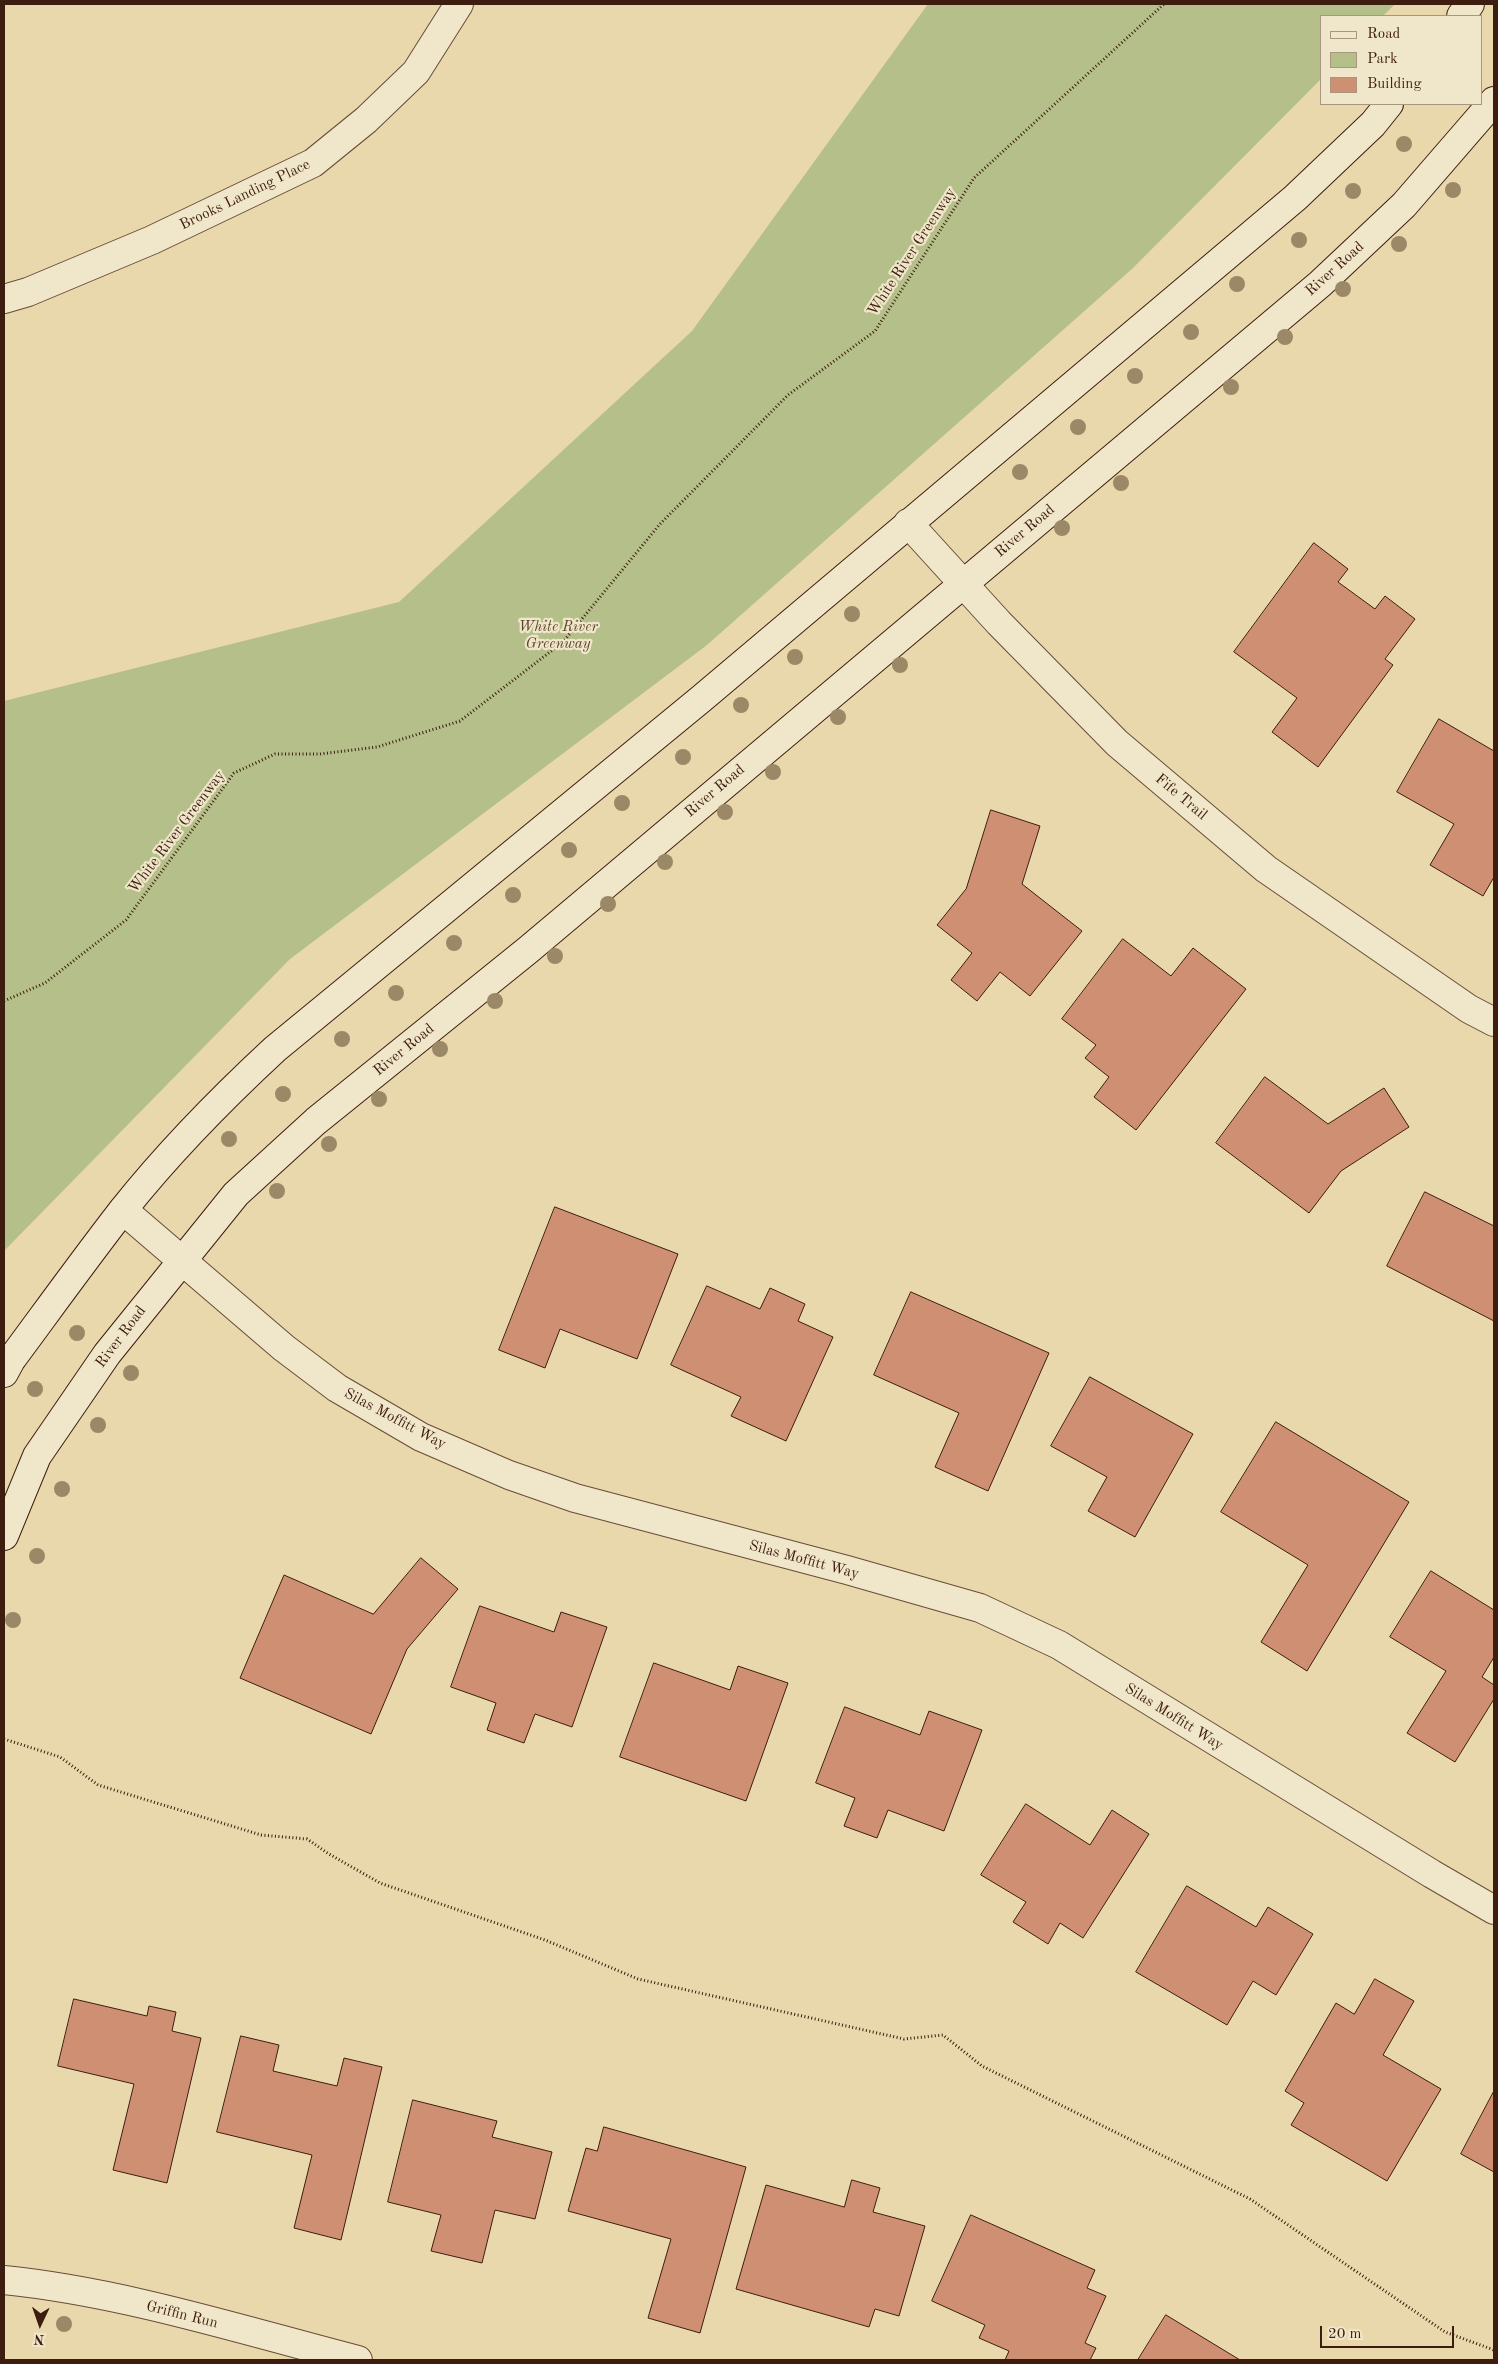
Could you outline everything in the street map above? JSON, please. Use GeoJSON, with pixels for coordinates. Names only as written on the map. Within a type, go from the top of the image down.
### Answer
{"type":"FeatureCollection","features":[{"type":"Feature","properties":{"kind":"main road","name":"Brooks Landing Place"},"geometry":{"type":"LineString","coordinates":[[4,299],[28,292],[152,240],[313,163],[366,120],[416,72],[459,4]]}},
{"type":"Feature","properties":{"kind":"main road"},"geometry":{"type":"LineString","coordinates":[[1462,15],[1470,4]]}},
{"type":"Feature","properties":{"kind":"main road","name":"River Road"},"geometry":{"type":"LineString","coordinates":[[4,1536],[37,1456],[107,1354],[180,1260],[236,1194],[316,1121],[528,950],[1320,284],[1404,205],[1494,101]]}},
{"type":"Feature","properties":{"kind":"main road"},"geometry":{"type":"LineString","coordinates":[[4,1373],[11,1360],[123,1210],[196,1126],[275,1049],[701,699],[1295,198],[1373,124],[1388,105]]}},
{"type":"Feature","properties":{"kind":"main road","name":"Fife Trail"},"geometry":{"type":"LineString","coordinates":[[908,523],[999,624],[1117,743],[1266,870],[1469,1010],[1494,1022]]}},
{"type":"Feature","properties":{"kind":"main road","name":"Silas Moffitt Way"},"geometry":{"type":"LineString","coordinates":[[123,1210],[284,1348],[337,1388],[422,1437],[509,1475],[575,1498],[640,1517],[847,1570],[980,1608],[1059,1645],[1423,1869],[1494,1910]]}},
{"type":"Feature","properties":{"kind":"main road","name":"Griffin Run"},"geometry":{"type":"LineString","coordinates":[[4,2280],[50,2284],[358,2360]]}},
{"type":"Feature","properties":{"kind":"path","name":"White River Greenway"},"geometry":{"type":"LineString","coordinates":[[4,1001],[46,983],[126,920],[234,773],[275,754],[320,754],[377,747],[460,721],[563,642],[660,524],[788,395],[875,332],[974,178],[1164,4]]}},
{"type":"Feature","properties":{"kind":"path"},"geometry":{"type":"LineString","coordinates":[[4,1739],[60,1757],[98,1785],[261,1835],[307,1838],[329,1854],[380,1883],[545,1940],[638,1979],[904,2039],[943,2035],[982,2066],[1250,2199],[1445,2332],[1494,2350]]}},
{"type":"Feature","properties":{"kind":"green space"},"geometry":{"type":"Polygon","coordinates":[[[928,4],[1395,4],[1384,15],[1320,15],[1320,80],[1133,268],[707,645],[290,959],[4,1251],[4,701],[399,602],[692,331],[928,4]]]}},
{"type":"Feature","properties":{"kind":"building"},"geometry":{"type":"Polygon","coordinates":[[[1314,543],[1348,569],[1338,582],[1375,609],[1385,596],[1415,619],[1385,659],[1393,665],[1318,767],[1272,732],[1297,698],[1234,652],[1314,543]]]}},
{"type":"Feature","properties":{"kind":"building"},"geometry":{"type":"Polygon","coordinates":[[[1439,719],[1494,751],[1494,877],[1483,896],[1430,865],[1454,824],[1397,792],[1439,719]]]}},
{"type":"Feature","properties":{"kind":"building"},"geometry":{"type":"Polygon","coordinates":[[[991,810],[1040,826],[1022,884],[1082,931],[1030,996],[1000,972],[977,1001],[951,980],[972,953],[937,925],[966,889],[991,810]]]}},
{"type":"Feature","properties":{"kind":"building"},"geometry":{"type":"Polygon","coordinates":[[[1123,939],[1171,976],[1193,948],[1246,989],[1136,1130],[1094,1097],[1109,1077],[1085,1058],[1096,1045],[1062,1019],[1123,939]]]}},
{"type":"Feature","properties":{"kind":"building"},"geometry":{"type":"Polygon","coordinates":[[[1265,1077],[1328,1124],[1384,1088],[1409,1127],[1341,1171],[1309,1213],[1216,1143],[1265,1077]]]}},
{"type":"Feature","properties":{"kind":"building"},"geometry":{"type":"Polygon","coordinates":[[[1425,1192],[1494,1226],[1494,1321],[1387,1266],[1425,1192]]]}},
{"type":"Feature","properties":{"kind":"building"},"geometry":{"type":"Polygon","coordinates":[[[555,1207],[678,1254],[637,1359],[560,1329],[545,1368],[499,1350],[555,1207]]]}},
{"type":"Feature","properties":{"kind":"building"},"geometry":{"type":"Polygon","coordinates":[[[707,1286],[760,1309],[770,1288],[805,1304],[798,1321],[833,1337],[786,1441],[731,1416],[741,1397],[671,1365],[707,1286]]]}},
{"type":"Feature","properties":{"kind":"building"},"geometry":{"type":"Polygon","coordinates":[[[911,1292],[1049,1353],[988,1491],[935,1467],[959,1413],[874,1375],[911,1292]]]}},
{"type":"Feature","properties":{"kind":"building"},"geometry":{"type":"Polygon","coordinates":[[[1090,1377],[1193,1434],[1135,1537],[1088,1511],[1107,1477],[1051,1446],[1090,1377]]]}},
{"type":"Feature","properties":{"kind":"building"},"geometry":{"type":"Polygon","coordinates":[[[1276,1422],[1409,1502],[1307,1671],[1261,1642],[1308,1565],[1221,1512],[1276,1422]]]}},
{"type":"Feature","properties":{"kind":"building"},"geometry":{"type":"Polygon","coordinates":[[[421,1558],[458,1589],[407,1649],[371,1734],[240,1678],[284,1575],[373,1614],[421,1558]]]}},
{"type":"Feature","properties":{"kind":"building"},"geometry":{"type":"Polygon","coordinates":[[[1431,1571],[1494,1610],[1494,1657],[1482,1677],[1494,1685],[1494,1699],[1455,1762],[1407,1733],[1446,1671],[1390,1637],[1431,1571]]]}},
{"type":"Feature","properties":{"kind":"building"},"geometry":{"type":"Polygon","coordinates":[[[480,1606],[554,1632],[561,1612],[607,1627],[572,1727],[535,1714],[524,1743],[487,1730],[496,1703],[451,1687],[480,1606]]]}},
{"type":"Feature","properties":{"kind":"building"},"geometry":{"type":"Polygon","coordinates":[[[654,1663],[730,1690],[738,1666],[788,1683],[746,1801],[620,1757],[654,1663]]]}},
{"type":"Feature","properties":{"kind":"building"},"geometry":{"type":"Polygon","coordinates":[[[845,1707],[920,1735],[929,1711],[982,1730],[944,1831],[888,1810],[877,1838],[844,1826],[855,1798],[816,1783],[845,1707]]]}},
{"type":"Feature","properties":{"kind":"building"},"geometry":{"type":"Polygon","coordinates":[[[1026,1804],[1090,1845],[1112,1810],[1149,1834],[1083,1938],[1060,1923],[1048,1944],[1013,1922],[1026,1902],[981,1875],[1026,1804]]]}},
{"type":"Feature","properties":{"kind":"building"},"geometry":{"type":"Polygon","coordinates":[[[1187,1886],[1256,1927],[1268,1907],[1313,1934],[1276,1995],[1253,1981],[1227,2025],[1136,1972],[1187,1886]]]}},
{"type":"Feature","properties":{"kind":"building"},"geometry":{"type":"Polygon","coordinates":[[[1375,1979],[1414,2001],[1383,2055],[1441,2089],[1387,2181],[1291,2125],[1304,2103],[1285,2091],[1336,2003],[1354,2014],[1375,1979]]]}},
{"type":"Feature","properties":{"kind":"building"},"geometry":{"type":"Polygon","coordinates":[[[74,1999],[147,2016],[149,2006],[176,2012],[172,2031],[201,2038],[167,2183],[113,2170],[134,2084],[58,2066],[74,1999]]]}},
{"type":"Feature","properties":{"kind":"building"},"geometry":{"type":"Polygon","coordinates":[[[241,2036],[279,2045],[273,2071],[337,2086],[344,2058],[382,2067],[341,2240],[294,2228],[312,2155],[217,2132],[241,2036]]]}},
{"type":"Feature","properties":{"kind":"building"},"geometry":{"type":"Polygon","coordinates":[[[1494,2091],[1494,2172],[1461,2154],[1494,2091]]]}},
{"type":"Feature","properties":{"kind":"building"},"geometry":{"type":"Polygon","coordinates":[[[413,2100],[497,2121],[492,2137],[552,2152],[535,2219],[495,2210],[482,2263],[431,2251],[441,2215],[388,2202],[413,2100]]]}},
{"type":"Feature","properties":{"kind":"building"},"geometry":{"type":"Polygon","coordinates":[[[604,2127],[746,2167],[700,2333],[648,2318],[671,2239],[568,2211],[586,2148],[597,2151],[604,2127]]]}},
{"type":"Feature","properties":{"kind":"building"},"geometry":{"type":"Polygon","coordinates":[[[852,2180],[880,2188],[873,2212],[925,2226],[899,2316],[875,2309],[869,2327],[736,2289],[766,2185],[844,2207],[852,2180]]]}},
{"type":"Feature","properties":{"kind":"building"},"geometry":{"type":"Polygon","coordinates":[[[971,2215],[1095,2270],[1087,2288],[1106,2296],[1085,2343],[1096,2348],[1090,2360],[1005,2360],[1009,2351],[979,2338],[985,2325],[932,2301],[971,2215]]]}},
{"type":"Feature","properties":{"kind":"building"},"geometry":{"type":"Polygon","coordinates":[[[1166,2315],[1240,2360],[1138,2360],[1166,2315]]]}}]}
